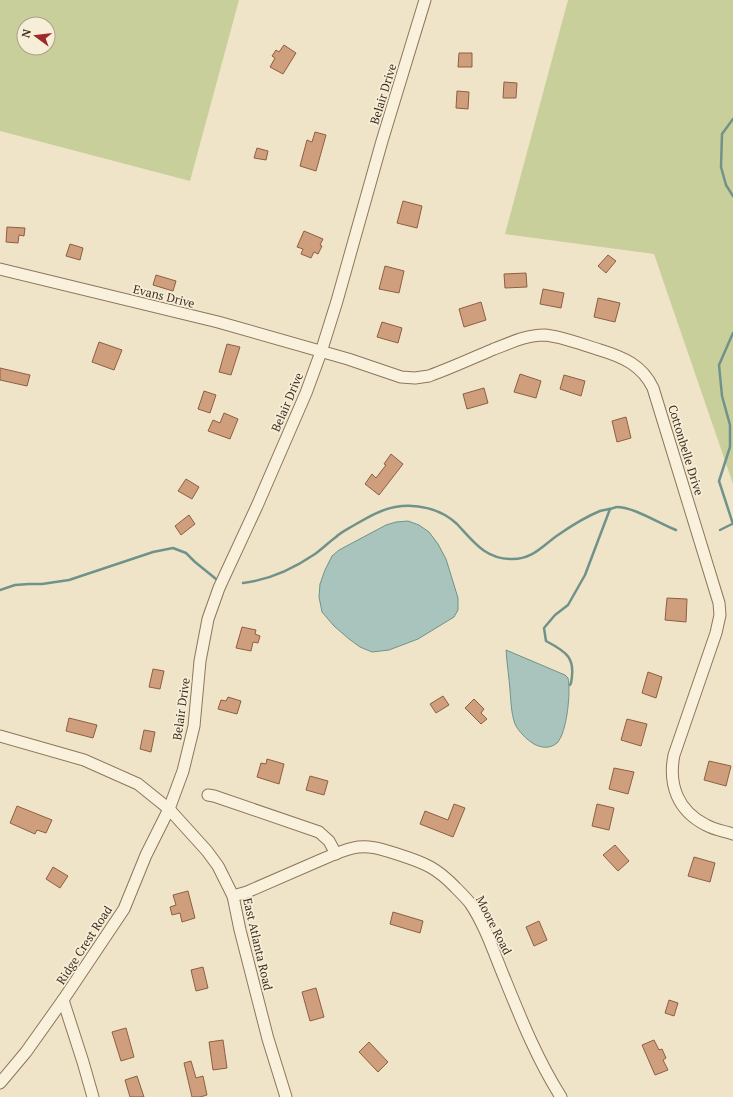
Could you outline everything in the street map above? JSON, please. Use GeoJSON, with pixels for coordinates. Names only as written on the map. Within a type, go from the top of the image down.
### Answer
{"type":"FeatureCollection","features":[{"type":"Feature","properties":{"kind":"street","name":"Belair Drive"},"geometry":{"type":"LineString","coordinates":[[169,809],[183,771],[194,726],[200,661],[208,619],[219,588],[257,506],[306,393],[321,352],[337,301],[382,141],[425,0]]}},
{"type":"Feature","properties":{"kind":"street","name":"Evans Drive"},"geometry":{"type":"LineString","coordinates":[[0,269],[218,322],[321,352]]}},
{"type":"Feature","properties":{"kind":"street","name":"Cottonbelle Drive"},"geometry":{"type":"LineString","coordinates":[[321,352],[348,359],[401,377],[415,378],[429,376],[521,339],[545,335],[557,337],[623,358],[635,365],[643,373],[653,388],[718,596],[720,610],[716,633],[674,755],[672,771],[674,786],[682,806],[690,815],[707,826],[733,834]]}},
{"type":"Feature","properties":{"kind":"street","name":"East Atlanta Road"},"geometry":{"type":"LineString","coordinates":[[0,736],[84,760],[138,784],[169,809],[207,851],[218,866],[233,896],[240,930],[268,1039],[286,1097]]}},
{"type":"Feature","properties":{"kind":"street"},"geometry":{"type":"LineString","coordinates":[[208,795],[319,832],[329,841],[336,854]]}},
{"type":"Feature","properties":{"kind":"street","name":"Ridge Crest Road"},"geometry":{"type":"LineString","coordinates":[[0,1083],[26,1052],[124,909],[146,855],[169,809]]}},
{"type":"Feature","properties":{"kind":"street","name":"Moore Road"},"geometry":{"type":"LineString","coordinates":[[233,896],[247,892],[354,847],[374,847],[425,863],[444,876],[470,903],[483,927],[530,1041],[538,1058],[561,1097]]}},
{"type":"Feature","properties":{"kind":"street"},"geometry":{"type":"LineString","coordinates":[[63,1000],[93,1097]]}},
{"type":"Feature","properties":{"kind":"green space"},"geometry":{"type":"Polygon","coordinates":[[[0,0],[239,0],[190,181],[0,131],[0,0]]]}},
{"type":"Feature","properties":{"kind":"green space"},"geometry":{"type":"Polygon","coordinates":[[[568,0],[733,0],[733,484],[654,254],[505,234],[568,0]]]}},
{"type":"Feature","properties":{"kind":"water"},"geometry":{"type":"Polygon","coordinates":[[[408,521],[419,525],[429,532],[438,544],[446,559],[458,598],[458,610],[454,617],[418,639],[389,650],[372,652],[360,647],[349,639],[334,626],[322,612],[319,597],[320,584],[332,556],[339,550],[386,525],[408,521]]]}},
{"type":"Feature","properties":{"kind":"water"},"geometry":{"type":"Polygon","coordinates":[[[506,650],[565,675],[568,678],[569,692],[566,721],[560,738],[554,745],[546,747],[534,744],[523,735],[515,724],[511,707],[506,650]]]}},
{"type":"Feature","properties":{"kind":"building"},"geometry":{"type":"Polygon","coordinates":[[[284,45],[296,53],[283,74],[270,67],[275,58],[272,56],[276,50],[279,52],[284,45]]]}},
{"type":"Feature","properties":{"kind":"building"},"geometry":{"type":"Polygon","coordinates":[[[459,53],[472,53],[472,67],[458,67],[459,53]]]}},
{"type":"Feature","properties":{"kind":"building"},"geometry":{"type":"Polygon","coordinates":[[[504,82],[517,83],[516,98],[503,98],[504,82]]]}},
{"type":"Feature","properties":{"kind":"building"},"geometry":{"type":"Polygon","coordinates":[[[457,91],[469,92],[468,109],[456,108],[457,91]]]}},
{"type":"Feature","properties":{"kind":"building"},"geometry":{"type":"Polygon","coordinates":[[[315,132],[326,135],[316,171],[300,166],[307,140],[312,142],[315,132]]]}},
{"type":"Feature","properties":{"kind":"building"},"geometry":{"type":"Polygon","coordinates":[[[257,148],[268,151],[266,160],[254,158],[257,148]]]}},
{"type":"Feature","properties":{"kind":"building"},"geometry":{"type":"Polygon","coordinates":[[[403,201],[422,206],[417,228],[397,223],[403,201]]]}},
{"type":"Feature","properties":{"kind":"building"},"geometry":{"type":"Polygon","coordinates":[[[7,227],[25,228],[24,236],[19,235],[18,243],[6,242],[7,227]]]}},
{"type":"Feature","properties":{"kind":"building"},"geometry":{"type":"Polygon","coordinates":[[[304,231],[323,239],[320,245],[322,246],[318,254],[314,252],[311,258],[301,254],[303,249],[297,247],[304,231]]]}},
{"type":"Feature","properties":{"kind":"building"},"geometry":{"type":"Polygon","coordinates":[[[70,244],[83,248],[80,260],[66,256],[70,244]]]}},
{"type":"Feature","properties":{"kind":"building"},"geometry":{"type":"Polygon","coordinates":[[[608,255],[616,261],[606,273],[598,266],[608,255]]]}},
{"type":"Feature","properties":{"kind":"building"},"geometry":{"type":"Polygon","coordinates":[[[385,266],[404,271],[399,293],[379,289],[385,266]]]}},
{"type":"Feature","properties":{"kind":"building"},"geometry":{"type":"Polygon","coordinates":[[[526,273],[527,287],[505,288],[504,274],[526,273]]]}},
{"type":"Feature","properties":{"kind":"building"},"geometry":{"type":"Polygon","coordinates":[[[156,275],[176,281],[173,291],[153,285],[156,275]]]}},
{"type":"Feature","properties":{"kind":"building"},"geometry":{"type":"Polygon","coordinates":[[[543,289],[564,293],[561,308],[540,304],[543,289]]]}},
{"type":"Feature","properties":{"kind":"building"},"geometry":{"type":"Polygon","coordinates":[[[598,298],[620,303],[615,322],[594,317],[598,298]]]}},
{"type":"Feature","properties":{"kind":"building"},"geometry":{"type":"Polygon","coordinates":[[[481,302],[486,320],[464,327],[459,309],[481,302]]]}},
{"type":"Feature","properties":{"kind":"building"},"geometry":{"type":"Polygon","coordinates":[[[382,322],[402,328],[398,343],[377,337],[382,322]]]}},
{"type":"Feature","properties":{"kind":"building"},"geometry":{"type":"Polygon","coordinates":[[[99,342],[122,350],[114,370],[92,362],[99,342]]]}},
{"type":"Feature","properties":{"kind":"building"},"geometry":{"type":"Polygon","coordinates":[[[227,344],[240,347],[231,375],[219,372],[227,344]]]}},
{"type":"Feature","properties":{"kind":"building"},"geometry":{"type":"Polygon","coordinates":[[[0,368],[30,375],[27,386],[0,380],[0,368]]]}},
{"type":"Feature","properties":{"kind":"building"},"geometry":{"type":"Polygon","coordinates":[[[520,374],[541,381],[536,398],[514,392],[520,374]]]}},
{"type":"Feature","properties":{"kind":"building"},"geometry":{"type":"Polygon","coordinates":[[[564,375],[585,381],[581,396],[560,389],[564,375]]]}},
{"type":"Feature","properties":{"kind":"building"},"geometry":{"type":"Polygon","coordinates":[[[484,388],[488,403],[467,409],[463,394],[484,388]]]}},
{"type":"Feature","properties":{"kind":"building"},"geometry":{"type":"Polygon","coordinates":[[[204,391],[216,395],[210,413],[198,409],[204,391]]]}},
{"type":"Feature","properties":{"kind":"building"},"geometry":{"type":"Polygon","coordinates":[[[224,413],[238,419],[230,439],[208,431],[213,420],[220,423],[224,413]]]}},
{"type":"Feature","properties":{"kind":"building"},"geometry":{"type":"Polygon","coordinates":[[[626,417],[631,438],[617,442],[612,421],[626,417]]]}},
{"type":"Feature","properties":{"kind":"building"},"geometry":{"type":"Polygon","coordinates":[[[391,454],[403,464],[379,495],[365,484],[372,474],[376,478],[386,465],[384,464],[391,454]]]}},
{"type":"Feature","properties":{"kind":"building"},"geometry":{"type":"Polygon","coordinates":[[[186,479],[199,487],[192,499],[178,491],[186,479]]]}},
{"type":"Feature","properties":{"kind":"building"},"geometry":{"type":"Polygon","coordinates":[[[189,515],[195,524],[181,535],[175,526],[189,515]]]}},
{"type":"Feature","properties":{"kind":"building"},"geometry":{"type":"Polygon","coordinates":[[[667,598],[687,599],[686,622],[665,620],[667,598]]]}},
{"type":"Feature","properties":{"kind":"building"},"geometry":{"type":"Polygon","coordinates":[[[242,627],[256,630],[255,634],[260,636],[258,643],[253,642],[251,651],[236,648],[242,627]]]}},
{"type":"Feature","properties":{"kind":"building"},"geometry":{"type":"Polygon","coordinates":[[[153,669],[164,671],[160,689],[149,687],[153,669]]]}},
{"type":"Feature","properties":{"kind":"building"},"geometry":{"type":"Polygon","coordinates":[[[648,672],[662,677],[656,698],[642,693],[648,672]]]}},
{"type":"Feature","properties":{"kind":"building"},"geometry":{"type":"Polygon","coordinates":[[[443,696],[449,705],[436,713],[430,704],[443,696]]]}},
{"type":"Feature","properties":{"kind":"building"},"geometry":{"type":"Polygon","coordinates":[[[228,697],[241,701],[237,714],[218,709],[221,700],[226,701],[228,697]]]}},
{"type":"Feature","properties":{"kind":"building"},"geometry":{"type":"Polygon","coordinates":[[[474,699],[484,709],[481,713],[487,719],[481,724],[465,708],[474,699]]]}},
{"type":"Feature","properties":{"kind":"building"},"geometry":{"type":"Polygon","coordinates":[[[69,718],[97,725],[93,738],[66,731],[69,718]]]}},
{"type":"Feature","properties":{"kind":"building"},"geometry":{"type":"Polygon","coordinates":[[[627,719],[647,724],[641,746],[621,740],[627,719]]]}},
{"type":"Feature","properties":{"kind":"building"},"geometry":{"type":"Polygon","coordinates":[[[144,730],[155,732],[151,752],[140,749],[144,730]]]}},
{"type":"Feature","properties":{"kind":"building"},"geometry":{"type":"Polygon","coordinates":[[[267,759],[284,764],[279,784],[257,777],[261,763],[266,764],[267,759]]]}},
{"type":"Feature","properties":{"kind":"building"},"geometry":{"type":"Polygon","coordinates":[[[709,761],[731,766],[726,786],[704,780],[709,761]]]}},
{"type":"Feature","properties":{"kind":"building"},"geometry":{"type":"Polygon","coordinates":[[[614,768],[634,772],[628,794],[609,789],[614,768]]]}},
{"type":"Feature","properties":{"kind":"building"},"geometry":{"type":"Polygon","coordinates":[[[310,776],[328,781],[324,795],[306,790],[310,776]]]}},
{"type":"Feature","properties":{"kind":"building"},"geometry":{"type":"Polygon","coordinates":[[[454,804],[465,808],[453,837],[420,824],[425,811],[448,820],[454,804]]]}},
{"type":"Feature","properties":{"kind":"building"},"geometry":{"type":"Polygon","coordinates":[[[597,804],[614,808],[609,830],[592,826],[597,804]]]}},
{"type":"Feature","properties":{"kind":"building"},"geometry":{"type":"Polygon","coordinates":[[[17,806],[52,820],[46,833],[37,830],[35,834],[10,823],[17,806]]]}},
{"type":"Feature","properties":{"kind":"building"},"geometry":{"type":"Polygon","coordinates":[[[615,845],[629,861],[618,871],[603,855],[615,845]]]}},
{"type":"Feature","properties":{"kind":"building"},"geometry":{"type":"Polygon","coordinates":[[[694,857],[715,863],[710,882],[688,876],[694,857]]]}},
{"type":"Feature","properties":{"kind":"building"},"geometry":{"type":"Polygon","coordinates":[[[53,867],[68,876],[60,888],[46,879],[53,867]]]}},
{"type":"Feature","properties":{"kind":"building"},"geometry":{"type":"Polygon","coordinates":[[[188,891],[195,918],[182,922],[180,913],[172,915],[170,907],[176,905],[173,895],[188,891]]]}},
{"type":"Feature","properties":{"kind":"building"},"geometry":{"type":"Polygon","coordinates":[[[393,912],[423,921],[420,933],[390,924],[393,912]]]}},
{"type":"Feature","properties":{"kind":"building"},"geometry":{"type":"Polygon","coordinates":[[[539,921],[547,940],[534,946],[526,927],[539,921]]]}},
{"type":"Feature","properties":{"kind":"building"},"geometry":{"type":"Polygon","coordinates":[[[203,967],[208,988],[196,991],[191,970],[203,967]]]}},
{"type":"Feature","properties":{"kind":"building"},"geometry":{"type":"Polygon","coordinates":[[[316,988],[324,1017],[310,1021],[302,992],[316,988]]]}},
{"type":"Feature","properties":{"kind":"building"},"geometry":{"type":"Polygon","coordinates":[[[669,1000],[678,1003],[674,1016],[665,1013],[669,1000]]]}},
{"type":"Feature","properties":{"kind":"building"},"geometry":{"type":"Polygon","coordinates":[[[126,1028],[134,1057],[121,1061],[112,1032],[126,1028]]]}},
{"type":"Feature","properties":{"kind":"building"},"geometry":{"type":"Polygon","coordinates":[[[223,1040],[227,1068],[213,1070],[209,1042],[223,1040]]]}},
{"type":"Feature","properties":{"kind":"building"},"geometry":{"type":"Polygon","coordinates":[[[654,1040],[659,1050],[662,1049],[666,1058],[663,1060],[668,1070],[655,1075],[642,1045],[654,1040]]]}},
{"type":"Feature","properties":{"kind":"building"},"geometry":{"type":"Polygon","coordinates":[[[369,1042],[388,1062],[378,1072],[359,1052],[369,1042]]]}},
{"type":"Feature","properties":{"kind":"building"},"geometry":{"type":"Polygon","coordinates":[[[191,1061],[196,1078],[203,1076],[207,1095],[192,1097],[184,1063],[191,1061]]]}},
{"type":"Feature","properties":{"kind":"building"},"geometry":{"type":"Polygon","coordinates":[[[137,1076],[144,1097],[130,1097],[125,1080],[137,1076]]]}},
{"type":"Feature","properties":{"kind":"waterway"},"geometry":{"type":"LineString","coordinates":[[733,119],[722,134],[721,167],[726,185],[733,196]]}},
{"type":"Feature","properties":{"kind":"waterway"},"geometry":{"type":"LineString","coordinates":[[733,333],[719,365],[722,396],[730,425],[730,447],[719,481],[733,524]]}},
{"type":"Feature","properties":{"kind":"waterway"},"geometry":{"type":"LineString","coordinates":[[243,583],[253,582],[289,569],[315,554],[341,533],[367,518],[383,510],[403,506],[428,508],[444,514],[457,524],[480,548],[494,556],[511,559],[518,559],[531,555],[552,539],[584,519],[600,511],[616,507],[639,513],[676,530]]}},
{"type":"Feature","properties":{"kind":"waterway"},"geometry":{"type":"LineString","coordinates":[[570,685],[572,674],[571,662],[564,653],[546,641],[544,628],[555,615],[568,605],[585,575],[610,509]]}},
{"type":"Feature","properties":{"kind":"waterway"},"geometry":{"type":"LineString","coordinates":[[720,530],[732,524]]}},
{"type":"Feature","properties":{"kind":"waterway"},"geometry":{"type":"LineString","coordinates":[[0,590],[15,585],[42,584],[69,580],[153,552],[173,548],[186,553],[216,579]]}}]}
